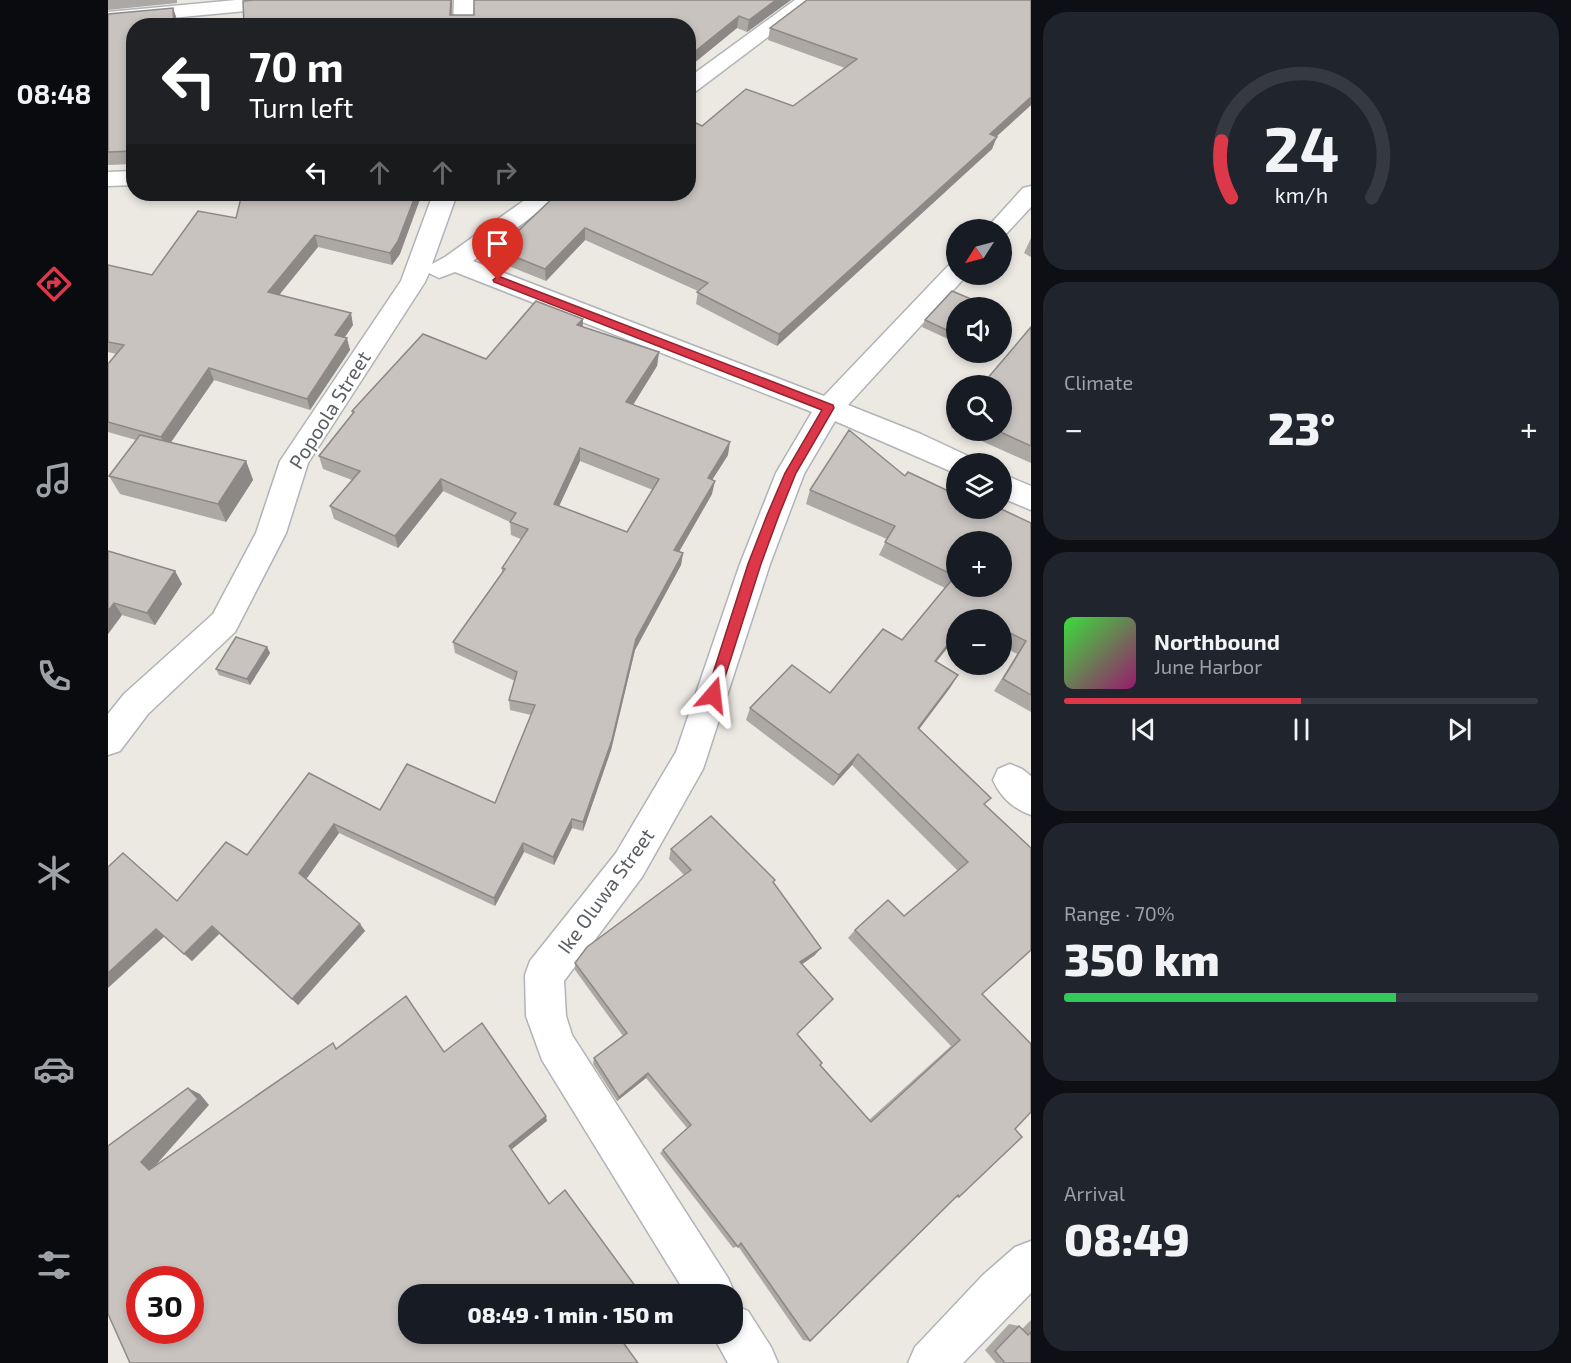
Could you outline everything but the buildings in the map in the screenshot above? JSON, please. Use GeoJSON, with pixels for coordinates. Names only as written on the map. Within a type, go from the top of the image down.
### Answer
{"type":"FeatureCollection","features":[{"type":"Feature","properties":{"kind":"street"},"geometry":{"type":"LineString","coordinates":[[108,18],[298,0]]}},
{"type":"Feature","properties":{"kind":"street"},"geometry":{"type":"LineString","coordinates":[[463,18],[464,0]]}},
{"type":"Feature","properties":{"kind":"street"},"geometry":{"type":"LineString","coordinates":[[696,82],[807,0]]}},
{"type":"Feature","properties":{"kind":"street"},"geometry":{"type":"LineString","coordinates":[[108,179],[126,178]]}},
{"type":"Feature","properties":{"kind":"street"},"geometry":{"type":"LineString","coordinates":[[1007,219],[1031,193]]}},
{"type":"Feature","properties":{"kind":"street","name":"Popoola Street"},"geometry":{"type":"LineString","coordinates":[[108,740],[136,704],[224,622],[271,533],[294,460],[413,282],[442,201]]}},
{"type":"Feature","properties":{"kind":"street"},"geometry":{"type":"LineString","coordinates":[[413,282],[454,263],[538,201]]}},
{"type":"Feature","properties":{"kind":"street"},"geometry":{"type":"LineString","coordinates":[[454,263],[829,408],[911,441],[946,458]]}},
{"type":"Feature","properties":{"kind":"street","name":"Ike Oluwa Street"},"geometry":{"type":"LineString","coordinates":[[706,1284],[556,1046],[546,1016],[544,975],[629,865],[691,758],[754,564],[790,473],[829,408],[946,284]]}},
{"type":"Feature","properties":{"kind":"street"},"geometry":{"type":"LineString","coordinates":[[1012,490],[1031,499]]}},
{"type":"Feature","properties":{"kind":"street"},"geometry":{"type":"LineString","coordinates":[[931,1363],[999,1291],[1031,1263]]}},
{"type":"Feature","properties":{"kind":"street"},"geometry":{"type":"LineString","coordinates":[[743,1344],[755,1363]]}},
{"type":"Feature","properties":{"kind":"route"},"geometry":{"type":"LineString","coordinates":[[498,280],[829,408],[790,473],[773,515],[754,564],[713,695]]}}]}
